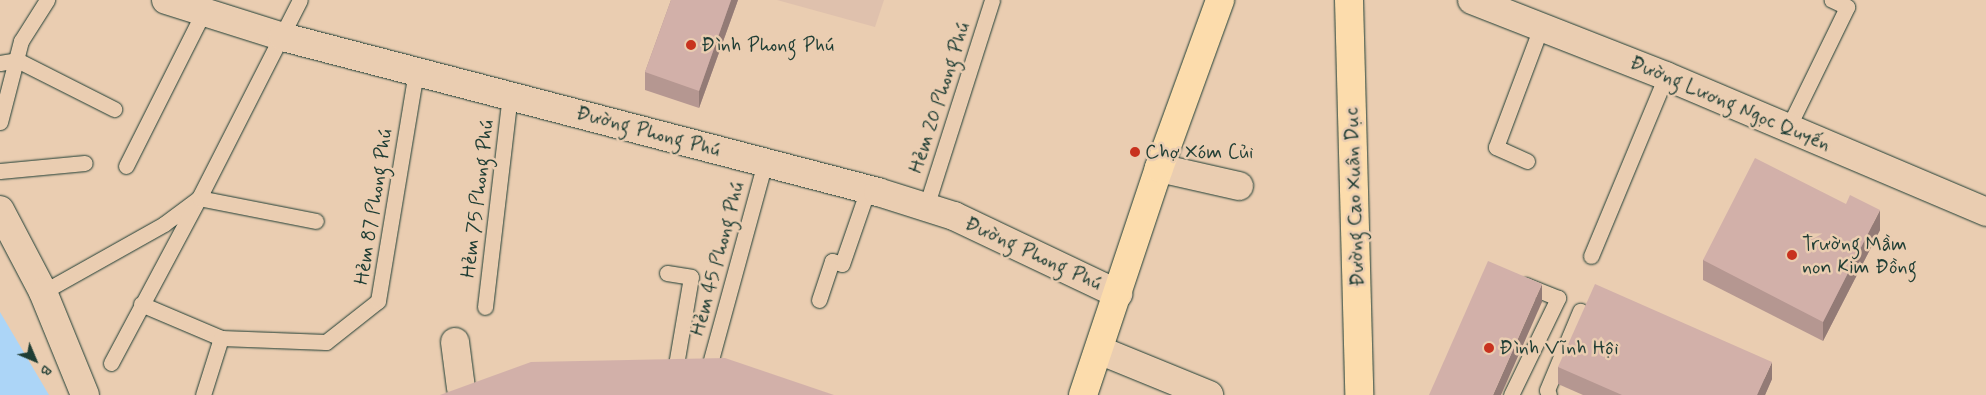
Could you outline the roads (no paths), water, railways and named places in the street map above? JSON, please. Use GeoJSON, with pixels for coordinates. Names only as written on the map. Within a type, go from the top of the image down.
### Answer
{"type":"FeatureCollection","features":[{"type":"Feature","properties":{"kind":"main road"},"geometry":{"type":"LineString","coordinates":[[1083,395],[1159,168],[1220,0]]}},
{"type":"Feature","properties":{"kind":"main road","name":"Đường Cao Xuân Dục"},"geometry":{"type":"LineString","coordinates":[[1349,0],[1359,395]]}},
{"type":"Feature","properties":{"kind":"street","name":"Đường Phong Phú"},"geometry":{"type":"LineString","coordinates":[[166,0],[283,37],[868,189],[954,216],[1118,294]]}},
{"type":"Feature","properties":{"kind":"street","name":"Đường Lương Ngọc Quyến"},"geometry":{"type":"LineString","coordinates":[[1472,0],[1666,76],[1986,212]]}},
{"type":"Feature","properties":{"kind":"street"},"geometry":{"type":"LineString","coordinates":[[1159,168],[1239,186]]}},
{"type":"Feature","properties":{"kind":"street"},"geometry":{"type":"LineString","coordinates":[[0,210],[43,292],[85,395]]}},
{"type":"Feature","properties":{"kind":"street"},"geometry":{"type":"LineString","coordinates":[[455,342],[450,391],[489,381]]}},
{"type":"Feature","properties":{"kind":"street"},"geometry":{"type":"LineString","coordinates":[[1099,350],[1209,395]]}},
{"type":"Feature","properties":{"kind":"street"},"geometry":{"type":"LineString","coordinates":[[648,364],[709,367],[736,372]]}},
{"type":"Feature","properties":{"kind":"lane"},"geometry":{"type":"LineString","coordinates":[[0,122],[21,41],[46,0]]}},
{"type":"Feature","properties":{"kind":"lane"},"geometry":{"type":"LineString","coordinates":[[110,362],[200,198],[283,37],[300,0]]}},
{"type":"Feature","properties":{"kind":"lane","name":"Hẻm 20 Phong Phú"},"geometry":{"type":"LineString","coordinates":[[926,208],[992,0]]}},
{"type":"Feature","properties":{"kind":"lane"},"geometry":{"type":"LineString","coordinates":[[1788,128],[1847,7],[1832,0]]}},
{"type":"Feature","properties":{"kind":"lane"},"geometry":{"type":"LineString","coordinates":[[126,166],[204,11]]}},
{"type":"Feature","properties":{"kind":"lane"},"geometry":{"type":"LineString","coordinates":[[1526,161],[1496,147],[1541,27]]}},
{"type":"Feature","properties":{"kind":"lane"},"geometry":{"type":"LineString","coordinates":[[0,63],[17,60],[114,109]]}},
{"type":"Feature","properties":{"kind":"lane","name":"Hẻm 87 Phong Phú"},"geometry":{"type":"LineString","coordinates":[[141,304],[221,338],[326,342],[378,301],[416,71]]}},
{"type":"Feature","properties":{"kind":"lane"},"geometry":{"type":"LineString","coordinates":[[1591,256],[1666,76]]}},
{"type":"Feature","properties":{"kind":"lane","name":"Hẻm 75 Phong Phú"},"geometry":{"type":"LineString","coordinates":[[485,308],[510,95]]}},
{"type":"Feature","properties":{"kind":"lane","name":"Hẻm 45 Phong Phú"},"geometry":{"type":"LineString","coordinates":[[709,367],[765,162]]}},
{"type":"Feature","properties":{"kind":"lane"},"geometry":{"type":"LineString","coordinates":[[0,170],[84,163]]}},
{"type":"Feature","properties":{"kind":"lane"},"geometry":{"type":"LineString","coordinates":[[819,300],[832,261],[842,264],[868,189]]}},
{"type":"Feature","properties":{"kind":"lane"},"geometry":{"type":"LineString","coordinates":[[43,292],[164,224],[200,198],[316,221]]}},
{"type":"Feature","properties":{"kind":"lane"},"geometry":{"type":"LineString","coordinates":[[667,273],[691,277],[676,365]]}},
{"type":"Feature","properties":{"kind":"lane"},"geometry":{"type":"LineString","coordinates":[[1511,395],[1558,298],[1513,280]]}},
{"type":"Feature","properties":{"kind":"lane"},"geometry":{"type":"LineString","coordinates":[[1549,395],[1547,390],[1580,311]]}},
{"type":"Feature","properties":{"kind":"lane"},"geometry":{"type":"LineString","coordinates":[[203,395],[221,338]]}},
{"type":"Feature","properties":{"kind":"water"},"geometry":{"type":"Polygon","coordinates":[[[0,312],[49,395],[0,395],[0,312]]]}},
{"type":"Feature","properties":{"kind":"place","name":"Đình Phong Phú"},"geometry":{"type":"Point","coordinates":[691,45]}},
{"type":"Feature","properties":{"kind":"place","name":"Chợ Xóm Củi"},"geometry":{"type":"Point","coordinates":[1135,152]}},
{"type":"Feature","properties":{"kind":"place","name":"Trường Mầm non Kim Đồng"},"geometry":{"type":"Point","coordinates":[1792,255]}},
{"type":"Feature","properties":{"kind":"place","name":"Đình Vĩnh Hội"},"geometry":{"type":"Point","coordinates":[1489,348]}}]}
